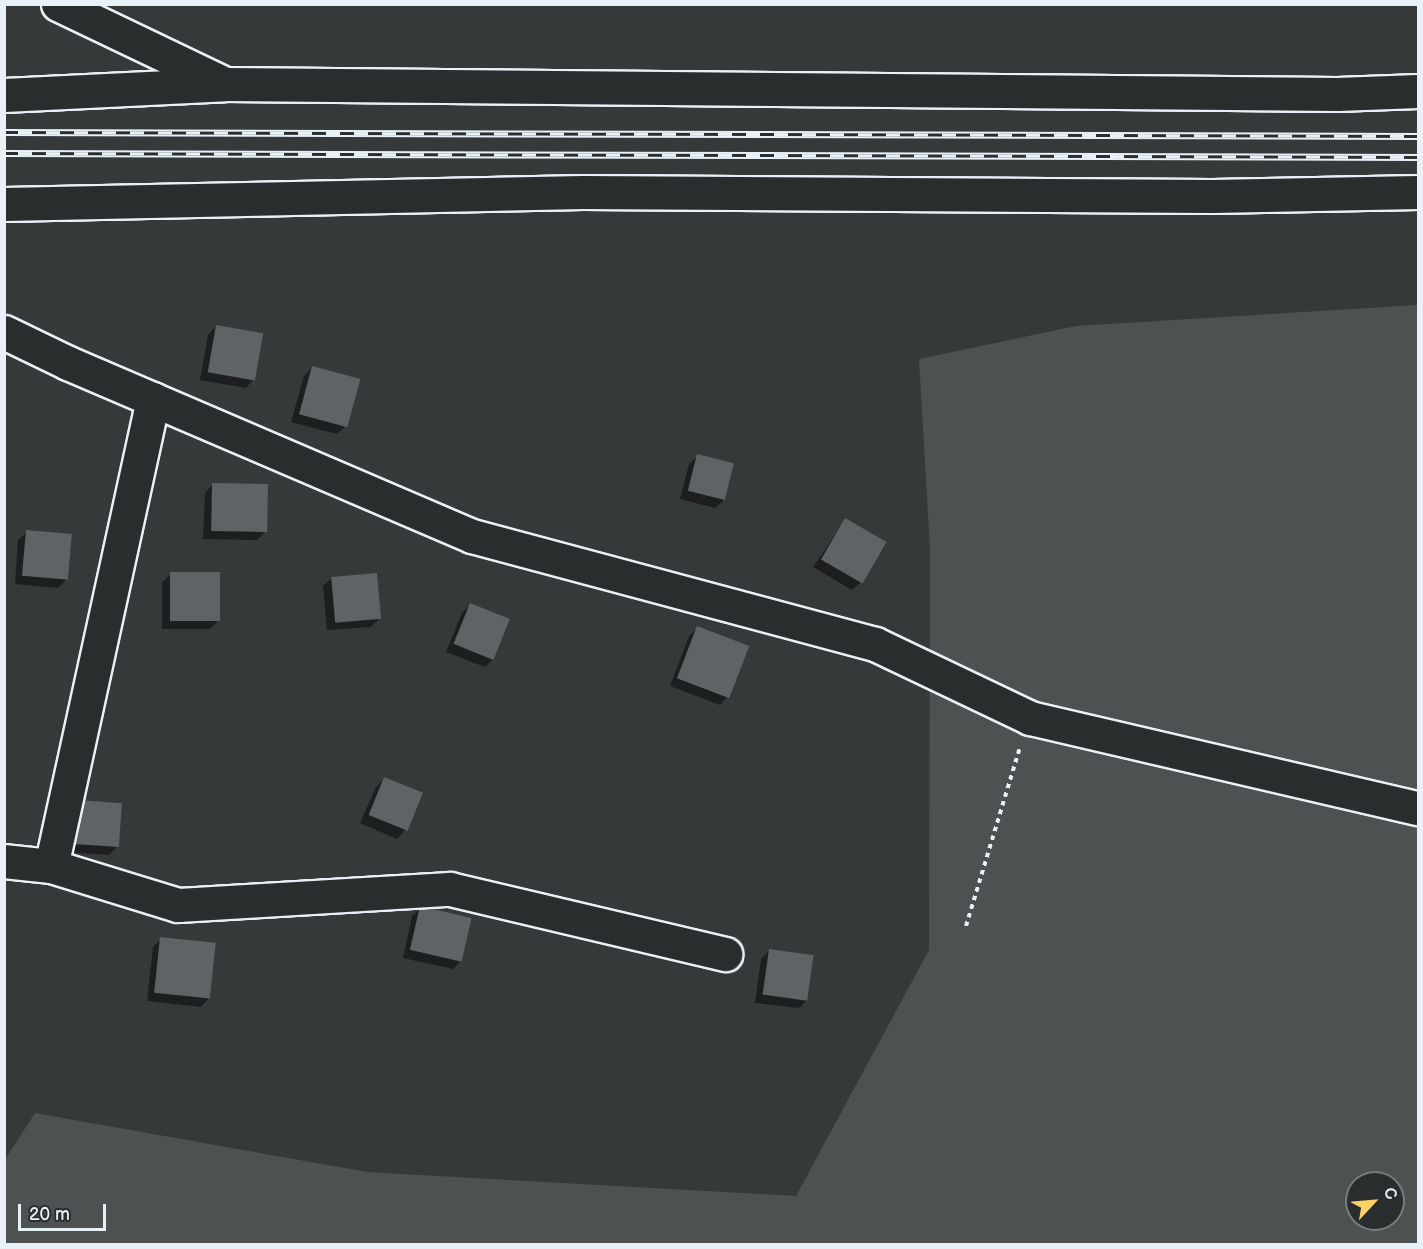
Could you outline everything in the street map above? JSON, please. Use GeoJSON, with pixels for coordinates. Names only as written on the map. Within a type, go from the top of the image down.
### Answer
{"type":"FeatureCollection","features":[{"type":"Feature","properties":{"kind":"street"},"geometry":{"type":"LineString","coordinates":[[58,4],[225,84]]}},
{"type":"Feature","properties":{"kind":"street"},"geometry":{"type":"LineString","coordinates":[[4,95],[225,84],[1337,94],[1419,91]]}},
{"type":"Feature","properties":{"kind":"street"},"geometry":{"type":"LineString","coordinates":[[4,204],[583,192],[1200,195],[1419,192]]}},
{"type":"Feature","properties":{"kind":"street"},"geometry":{"type":"LineString","coordinates":[[4,332],[153,399],[472,536],[875,644],[1030,718],[1419,808]]}},
{"type":"Feature","properties":{"kind":"street"},"geometry":{"type":"LineString","coordinates":[[51,866],[153,399]]}},
{"type":"Feature","properties":{"kind":"street"},"geometry":{"type":"LineString","coordinates":[[4,861],[51,866],[178,905],[450,889],[725,954]]}},
{"type":"Feature","properties":{"kind":"path"},"geometry":{"type":"LineString","coordinates":[[966,926],[1030,718]]}},
{"type":"Feature","properties":{"kind":"shaded area"},"geometry":{"type":"Polygon","coordinates":[[[1418,305],[1418,1244],[5,1244],[4,1161],[35,1113],[367,1172],[796,1196],[929,950],[930,549],[919,359],[1076,326],[1418,305]]]}},
{"type":"Feature","properties":{"kind":"building"},"geometry":{"type":"Polygon","coordinates":[[[216,325],[263,333],[255,381],[208,372],[216,325]]]}},
{"type":"Feature","properties":{"kind":"building"},"geometry":{"type":"Polygon","coordinates":[[[312,366],[360,379],[347,427],[299,414],[312,366]]]}},
{"type":"Feature","properties":{"kind":"building"},"geometry":{"type":"Polygon","coordinates":[[[697,454],[734,463],[725,500],[688,491],[697,454]]]}},
{"type":"Feature","properties":{"kind":"building"},"geometry":{"type":"Polygon","coordinates":[[[212,483],[268,484],[267,532],[211,531],[212,483]]]}},
{"type":"Feature","properties":{"kind":"building"},"geometry":{"type":"Polygon","coordinates":[[[845,518],[887,542],[863,584],[821,560],[845,518]]]}},
{"type":"Feature","properties":{"kind":"building"},"geometry":{"type":"Polygon","coordinates":[[[26,530],[72,534],[68,580],[22,576],[26,530]]]}},
{"type":"Feature","properties":{"kind":"building"},"geometry":{"type":"Polygon","coordinates":[[[170,572],[220,572],[220,621],[170,621],[170,572]]]}},
{"type":"Feature","properties":{"kind":"building"},"geometry":{"type":"Polygon","coordinates":[[[377,573],[381,619],[335,623],[331,577],[377,573]]]}},
{"type":"Feature","properties":{"kind":"building"},"geometry":{"type":"Polygon","coordinates":[[[470,603],[510,619],[493,660],[454,644],[470,603]]]}},
{"type":"Feature","properties":{"kind":"building"},"geometry":{"type":"Polygon","coordinates":[[[697,626],[749,646],[729,698],[677,678],[697,626]]]}},
{"type":"Feature","properties":{"kind":"building"},"geometry":{"type":"Polygon","coordinates":[[[384,777],[423,793],[408,831],[369,815],[384,777]]]}},
{"type":"Feature","properties":{"kind":"building"},"geometry":{"type":"Polygon","coordinates":[[[77,800],[122,803],[119,847],[74,844],[77,800]]]}},
{"type":"Feature","properties":{"kind":"building"},"geometry":{"type":"Polygon","coordinates":[[[420,906],[472,918],[462,962],[410,950],[420,906]]]}},
{"type":"Feature","properties":{"kind":"building"},"geometry":{"type":"Polygon","coordinates":[[[160,937],[216,943],[210,999],[154,993],[160,937]]]}},
{"type":"Feature","properties":{"kind":"building"},"geometry":{"type":"Polygon","coordinates":[[[769,949],[814,955],[807,1001],[763,995],[769,949]]]}},
{"type":"Feature","properties":{"kind":"railway"},"geometry":{"type":"LineString","coordinates":[[4,132],[1418,136]]}},
{"type":"Feature","properties":{"kind":"railway"},"geometry":{"type":"LineString","coordinates":[[4,153],[1418,157]]}}]}
